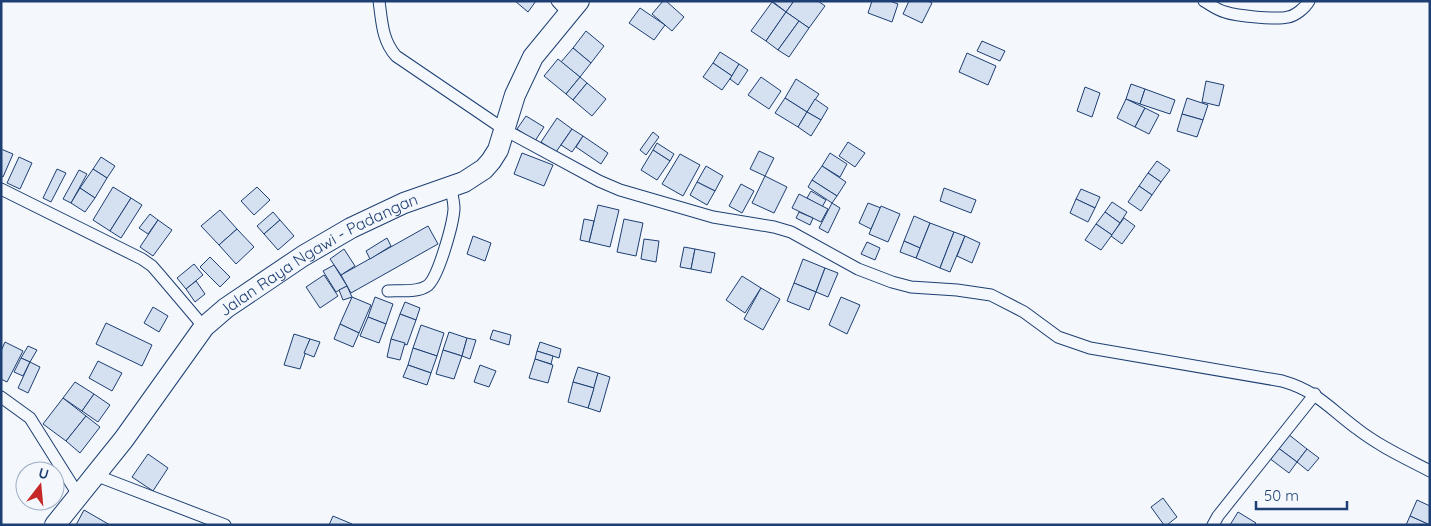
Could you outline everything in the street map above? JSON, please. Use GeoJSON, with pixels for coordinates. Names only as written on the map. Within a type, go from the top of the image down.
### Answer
{"type":"FeatureCollection","features":[{"type":"Feature","properties":{"kind":"highway","name":"Jalan Raya Ngawi - Padangan"},"geometry":{"type":"LineString","coordinates":[[55,525],[124,439],[204,327],[226,308],[303,256],[350,228],[404,203],[464,182],[491,162],[498,150],[523,75],[568,5]]}},
{"type":"Feature","properties":{"kind":"street"},"geometry":{"type":"LineString","coordinates":[[379,1],[386,42],[396,56],[505,130],[620,190],[713,217],[774,227],[791,232],[858,269],[892,282],[911,287],[957,290],[991,295],[1024,312],[1058,337],[1090,348],[1282,381],[1299,386],[1315,394],[1375,441],[1430,472]]}},
{"type":"Feature","properties":{"kind":"street"},"geometry":{"type":"LineString","coordinates":[[1204,1],[1224,12],[1277,18],[1289,17],[1299,12],[1309,1]]}},
{"type":"Feature","properties":{"kind":"street"},"geometry":{"type":"LineString","coordinates":[[388,290],[417,289],[427,286],[434,278],[451,223],[453,199],[450,186]]}},
{"type":"Feature","properties":{"kind":"street"},"geometry":{"type":"LineString","coordinates":[[1,189],[142,259],[152,266],[204,327]]}},
{"type":"Feature","properties":{"kind":"street"},"geometry":{"type":"LineString","coordinates":[[1213,525],[1218,516],[1315,394]]}},
{"type":"Feature","properties":{"kind":"street"},"geometry":{"type":"LineString","coordinates":[[1,397],[30,418],[79,496]]}},
{"type":"Feature","properties":{"kind":"street"},"geometry":{"type":"LineString","coordinates":[[95,475],[225,525]]}},
{"type":"Feature","properties":{"kind":"building"},"geometry":{"type":"Polygon","coordinates":[[[515,1],[536,1],[528,12],[515,1]]]}},
{"type":"Feature","properties":{"kind":"building"},"geometry":{"type":"Polygon","coordinates":[[[663,1],[666,1],[684,17],[672,31],[652,14],[663,1]]]}},
{"type":"Feature","properties":{"kind":"building"},"geometry":{"type":"Polygon","coordinates":[[[772,1],[794,1],[786,12],[772,1]]]}},
{"type":"Feature","properties":{"kind":"building"},"geometry":{"type":"Polygon","coordinates":[[[794,1],[818,1],[825,6],[809,28],[786,12],[794,1]]]}},
{"type":"Feature","properties":{"kind":"building"},"geometry":{"type":"Polygon","coordinates":[[[872,1],[890,1],[898,4],[892,22],[868,13],[872,1]]]}},
{"type":"Feature","properties":{"kind":"building"},"geometry":{"type":"Polygon","coordinates":[[[909,1],[928,1],[932,3],[922,23],[903,14],[909,1]]]}},
{"type":"Feature","properties":{"kind":"building"},"geometry":{"type":"Polygon","coordinates":[[[772,2],[786,12],[766,41],[751,31],[772,2]]]}},
{"type":"Feature","properties":{"kind":"building"},"geometry":{"type":"Polygon","coordinates":[[[640,8],[665,25],[654,40],[629,23],[640,8]]]}},
{"type":"Feature","properties":{"kind":"building"},"geometry":{"type":"Polygon","coordinates":[[[786,12],[799,21],[778,50],[766,41],[786,12]]]}},
{"type":"Feature","properties":{"kind":"building"},"geometry":{"type":"Polygon","coordinates":[[[799,21],[809,28],[789,57],[778,50],[799,21]]]}},
{"type":"Feature","properties":{"kind":"building"},"geometry":{"type":"Polygon","coordinates":[[[586,31],[604,46],[591,63],[573,48],[586,31]]]}},
{"type":"Feature","properties":{"kind":"building"},"geometry":{"type":"Polygon","coordinates":[[[982,41],[1005,51],[1000,61],[977,51],[982,41]]]}},
{"type":"Feature","properties":{"kind":"building"},"geometry":{"type":"Polygon","coordinates":[[[573,48],[591,63],[580,77],[561,62],[573,48]]]}},
{"type":"Feature","properties":{"kind":"building"},"geometry":{"type":"Polygon","coordinates":[[[720,52],[739,64],[732,76],[713,63],[720,52]]]}},
{"type":"Feature","properties":{"kind":"building"},"geometry":{"type":"Polygon","coordinates":[[[967,53],[996,66],[988,85],[959,72],[967,53]]]}},
{"type":"Feature","properties":{"kind":"building"},"geometry":{"type":"Polygon","coordinates":[[[558,59],[580,77],[566,94],[544,76],[558,59]]]}},
{"type":"Feature","properties":{"kind":"building"},"geometry":{"type":"Polygon","coordinates":[[[713,63],[732,76],[722,90],[703,77],[713,63]]]}},
{"type":"Feature","properties":{"kind":"building"},"geometry":{"type":"Polygon","coordinates":[[[739,64],[748,70],[738,85],[730,79],[739,64]]]}},
{"type":"Feature","properties":{"kind":"building"},"geometry":{"type":"Polygon","coordinates":[[[580,77],[587,83],[573,100],[566,94],[580,77]]]}},
{"type":"Feature","properties":{"kind":"building"},"geometry":{"type":"Polygon","coordinates":[[[761,77],[781,91],[769,109],[748,95],[761,77]]]}},
{"type":"Feature","properties":{"kind":"building"},"geometry":{"type":"Polygon","coordinates":[[[796,79],[819,94],[807,112],[785,98],[796,79]]]}},
{"type":"Feature","properties":{"kind":"building"},"geometry":{"type":"Polygon","coordinates":[[[1206,81],[1224,85],[1219,106],[1202,102],[1206,81]]]}},
{"type":"Feature","properties":{"kind":"building"},"geometry":{"type":"Polygon","coordinates":[[[587,83],[606,99],[592,116],[573,100],[587,83]]]}},
{"type":"Feature","properties":{"kind":"building"},"geometry":{"type":"Polygon","coordinates":[[[1131,84],[1145,89],[1140,104],[1126,99],[1131,84]]]}},
{"type":"Feature","properties":{"kind":"building"},"geometry":{"type":"Polygon","coordinates":[[[1085,87],[1100,93],[1092,117],[1077,111],[1085,87]]]}},
{"type":"Feature","properties":{"kind":"building"},"geometry":{"type":"Polygon","coordinates":[[[1145,89],[1175,100],[1170,114],[1140,104],[1145,89]]]}},
{"type":"Feature","properties":{"kind":"building"},"geometry":{"type":"Polygon","coordinates":[[[785,98],[807,112],[798,127],[775,113],[785,98]]]}},
{"type":"Feature","properties":{"kind":"building"},"geometry":{"type":"Polygon","coordinates":[[[1187,98],[1208,105],[1203,120],[1182,114],[1187,98]]]}},
{"type":"Feature","properties":{"kind":"building"},"geometry":{"type":"Polygon","coordinates":[[[815,99],[828,108],[821,120],[807,112],[815,99]]]}},
{"type":"Feature","properties":{"kind":"building"},"geometry":{"type":"Polygon","coordinates":[[[1126,99],[1145,108],[1135,127],[1117,118],[1126,99]]]}},
{"type":"Feature","properties":{"kind":"building"},"geometry":{"type":"Polygon","coordinates":[[[1145,108],[1159,115],[1149,134],[1135,127],[1145,108]]]}},
{"type":"Feature","properties":{"kind":"building"},"geometry":{"type":"Polygon","coordinates":[[[807,112],[821,120],[811,136],[798,127],[807,112]]]}},
{"type":"Feature","properties":{"kind":"building"},"geometry":{"type":"Polygon","coordinates":[[[1182,114],[1203,120],[1197,137],[1177,131],[1182,114]]]}},
{"type":"Feature","properties":{"kind":"building"},"geometry":{"type":"Polygon","coordinates":[[[526,116],[544,127],[535,141],[517,129],[526,116]]]}},
{"type":"Feature","properties":{"kind":"building"},"geometry":{"type":"Polygon","coordinates":[[[557,118],[572,129],[556,152],[541,142],[557,118]]]}},
{"type":"Feature","properties":{"kind":"building"},"geometry":{"type":"Polygon","coordinates":[[[572,129],[583,136],[572,152],[561,145],[572,129]]]}},
{"type":"Feature","properties":{"kind":"building"},"geometry":{"type":"Polygon","coordinates":[[[653,132],[659,137],[646,155],[640,150],[653,132]]]}},
{"type":"Feature","properties":{"kind":"building"},"geometry":{"type":"Polygon","coordinates":[[[583,136],[608,153],[601,164],[576,147],[583,136]]]}},
{"type":"Feature","properties":{"kind":"building"},"geometry":{"type":"Polygon","coordinates":[[[848,142],[865,153],[855,167],[839,156],[848,142]]]}},
{"type":"Feature","properties":{"kind":"building"},"geometry":{"type":"Polygon","coordinates":[[[657,143],[674,154],[670,161],[653,150],[657,143]]]}},
{"type":"Feature","properties":{"kind":"building"},"geometry":{"type":"Polygon","coordinates":[[[1,149],[13,154],[3,177],[1,176],[1,149]]]}},
{"type":"Feature","properties":{"kind":"building"},"geometry":{"type":"Polygon","coordinates":[[[653,150],[670,161],[657,180],[641,170],[653,150]]]}},
{"type":"Feature","properties":{"kind":"building"},"geometry":{"type":"Polygon","coordinates":[[[759,151],[774,158],[765,176],[750,169],[759,151]]]}},
{"type":"Feature","properties":{"kind":"building"},"geometry":{"type":"Polygon","coordinates":[[[522,153],[553,165],[544,186],[514,174],[522,153]]]}},
{"type":"Feature","properties":{"kind":"building"},"geometry":{"type":"Polygon","coordinates":[[[830,153],[847,164],[840,177],[822,166],[830,153]]]}},
{"type":"Feature","properties":{"kind":"building"},"geometry":{"type":"Polygon","coordinates":[[[680,154],[700,165],[683,196],[662,184],[680,154]]]}},
{"type":"Feature","properties":{"kind":"building"},"geometry":{"type":"Polygon","coordinates":[[[19,157],[32,163],[20,189],[7,183],[19,157]]]}},
{"type":"Feature","properties":{"kind":"building"},"geometry":{"type":"Polygon","coordinates":[[[101,157],[115,166],[107,178],[93,169],[101,157]]]}},
{"type":"Feature","properties":{"kind":"building"},"geometry":{"type":"Polygon","coordinates":[[[1157,161],[1170,170],[1161,182],[1148,173],[1157,161]]]}},
{"type":"Feature","properties":{"kind":"building"},"geometry":{"type":"Polygon","coordinates":[[[706,166],[723,176],[715,191],[697,182],[706,166]]]}},
{"type":"Feature","properties":{"kind":"building"},"geometry":{"type":"Polygon","coordinates":[[[822,166],[846,182],[837,196],[812,180],[822,166]]]}},
{"type":"Feature","properties":{"kind":"building"},"geometry":{"type":"Polygon","coordinates":[[[57,169],[66,173],[51,202],[43,198],[57,169]]]}},
{"type":"Feature","properties":{"kind":"building"},"geometry":{"type":"Polygon","coordinates":[[[93,169],[107,178],[95,198],[80,188],[93,169]]]}},
{"type":"Feature","properties":{"kind":"building"},"geometry":{"type":"Polygon","coordinates":[[[79,170],[87,174],[71,203],[63,199],[79,170]]]}},
{"type":"Feature","properties":{"kind":"building"},"geometry":{"type":"Polygon","coordinates":[[[1148,173],[1161,182],[1152,195],[1139,186],[1148,173]]]}},
{"type":"Feature","properties":{"kind":"building"},"geometry":{"type":"Polygon","coordinates":[[[765,176],[787,187],[774,213],[752,203],[765,176]]]}},
{"type":"Feature","properties":{"kind":"building"},"geometry":{"type":"Polygon","coordinates":[[[812,180],[837,196],[832,203],[808,187],[812,180]]]}},
{"type":"Feature","properties":{"kind":"building"},"geometry":{"type":"Polygon","coordinates":[[[697,182],[715,191],[707,205],[690,195],[697,182]]]}},
{"type":"Feature","properties":{"kind":"building"},"geometry":{"type":"Polygon","coordinates":[[[741,184],[754,191],[742,213],[729,206],[741,184]]]}},
{"type":"Feature","properties":{"kind":"building"},"geometry":{"type":"Polygon","coordinates":[[[1139,186],[1152,195],[1141,211],[1128,202],[1139,186]]]}},
{"type":"Feature","properties":{"kind":"building"},"geometry":{"type":"Polygon","coordinates":[[[113,187],[131,198],[110,231],[93,220],[113,187]]]}},
{"type":"Feature","properties":{"kind":"building"},"geometry":{"type":"Polygon","coordinates":[[[257,187],[270,200],[254,215],[241,201],[257,187]]]}},
{"type":"Feature","properties":{"kind":"building"},"geometry":{"type":"Polygon","coordinates":[[[80,188],[95,198],[85,212],[71,203],[80,188]]]}},
{"type":"Feature","properties":{"kind":"building"},"geometry":{"type":"Polygon","coordinates":[[[944,188],[976,200],[971,213],[940,201],[944,188]]]}},
{"type":"Feature","properties":{"kind":"building"},"geometry":{"type":"Polygon","coordinates":[[[1081,189],[1100,197],[1095,208],[1076,199],[1081,189]]]}},
{"type":"Feature","properties":{"kind":"building"},"geometry":{"type":"Polygon","coordinates":[[[811,191],[826,200],[822,207],[807,198],[811,191]]]}},
{"type":"Feature","properties":{"kind":"building"},"geometry":{"type":"Polygon","coordinates":[[[799,194],[828,209],[821,222],[792,208],[799,194]]]}},
{"type":"Feature","properties":{"kind":"building"},"geometry":{"type":"Polygon","coordinates":[[[131,198],[142,205],[121,238],[110,231],[131,198]]]}},
{"type":"Feature","properties":{"kind":"building"},"geometry":{"type":"Polygon","coordinates":[[[1076,199],[1095,208],[1088,222],[1070,213],[1076,199]]]}},
{"type":"Feature","properties":{"kind":"building"},"geometry":{"type":"Polygon","coordinates":[[[1112,202],[1127,212],[1120,223],[1105,212],[1112,202]]]}},
{"type":"Feature","properties":{"kind":"building"},"geometry":{"type":"Polygon","coordinates":[[[832,203],[840,208],[828,233],[819,228],[832,203]]]}},
{"type":"Feature","properties":{"kind":"building"},"geometry":{"type":"Polygon","coordinates":[[[868,203],[881,208],[871,229],[859,223],[868,203]]]}},
{"type":"Feature","properties":{"kind":"building"},"geometry":{"type":"Polygon","coordinates":[[[598,205],[619,210],[610,247],[589,242],[598,205]]]}},
{"type":"Feature","properties":{"kind":"building"},"geometry":{"type":"Polygon","coordinates":[[[881,206],[900,214],[888,242],[869,234],[881,206]]]}},
{"type":"Feature","properties":{"kind":"building"},"geometry":{"type":"Polygon","coordinates":[[[220,210],[237,229],[219,245],[201,226],[220,210]]]}},
{"type":"Feature","properties":{"kind":"building"},"geometry":{"type":"Polygon","coordinates":[[[273,212],[280,220],[264,234],[257,226],[273,212]]]}},
{"type":"Feature","properties":{"kind":"building"},"geometry":{"type":"Polygon","coordinates":[[[799,212],[813,218],[810,225],[796,218],[799,212]]]}},
{"type":"Feature","properties":{"kind":"building"},"geometry":{"type":"Polygon","coordinates":[[[1105,212],[1120,223],[1112,235],[1096,224],[1105,212]]]}},
{"type":"Feature","properties":{"kind":"building"},"geometry":{"type":"Polygon","coordinates":[[[150,214],[158,220],[148,234],[139,228],[150,214]]]}},
{"type":"Feature","properties":{"kind":"building"},"geometry":{"type":"Polygon","coordinates":[[[914,216],[930,223],[920,248],[904,241],[914,216]]]}},
{"type":"Feature","properties":{"kind":"building"},"geometry":{"type":"Polygon","coordinates":[[[1124,218],[1135,226],[1122,244],[1111,236],[1124,218]]]}},
{"type":"Feature","properties":{"kind":"building"},"geometry":{"type":"Polygon","coordinates":[[[584,219],[594,221],[589,242],[580,240],[584,219]]]}},
{"type":"Feature","properties":{"kind":"building"},"geometry":{"type":"Polygon","coordinates":[[[624,219],[643,223],[636,256],[617,252],[624,219]]]}},
{"type":"Feature","properties":{"kind":"building"},"geometry":{"type":"Polygon","coordinates":[[[158,220],[172,230],[153,256],[140,247],[158,220]]]}},
{"type":"Feature","properties":{"kind":"building"},"geometry":{"type":"Polygon","coordinates":[[[280,220],[294,236],[278,250],[264,234],[280,220]]]}},
{"type":"Feature","properties":{"kind":"building"},"geometry":{"type":"Polygon","coordinates":[[[930,223],[954,232],[940,268],[916,258],[930,223]]]}},
{"type":"Feature","properties":{"kind":"building"},"geometry":{"type":"Polygon","coordinates":[[[1096,224],[1112,235],[1101,250],[1085,240],[1096,224]]]}},
{"type":"Feature","properties":{"kind":"building"},"geometry":{"type":"Polygon","coordinates":[[[428,226],[438,244],[351,293],[341,275],[428,226]]]}},
{"type":"Feature","properties":{"kind":"building"},"geometry":{"type":"Polygon","coordinates":[[[237,229],[254,247],[236,264],[219,245],[237,229]]]}},
{"type":"Feature","properties":{"kind":"building"},"geometry":{"type":"Polygon","coordinates":[[[954,232],[965,236],[950,272],[940,268],[954,232]]]}},
{"type":"Feature","properties":{"kind":"building"},"geometry":{"type":"Polygon","coordinates":[[[473,236],[491,243],[485,261],[467,254],[473,236]]]}},
{"type":"Feature","properties":{"kind":"building"},"geometry":{"type":"Polygon","coordinates":[[[965,236],[980,243],[972,263],[957,256],[965,236]]]}},
{"type":"Feature","properties":{"kind":"building"},"geometry":{"type":"Polygon","coordinates":[[[387,238],[391,246],[370,259],[366,251],[387,238]]]}},
{"type":"Feature","properties":{"kind":"building"},"geometry":{"type":"Polygon","coordinates":[[[644,239],[659,241],[656,262],[641,259],[644,239]]]}},
{"type":"Feature","properties":{"kind":"building"},"geometry":{"type":"Polygon","coordinates":[[[904,241],[920,248],[916,258],[900,252],[904,241]]]}},
{"type":"Feature","properties":{"kind":"building"},"geometry":{"type":"Polygon","coordinates":[[[867,242],[880,248],[875,260],[861,254],[867,242]]]}},
{"type":"Feature","properties":{"kind":"building"},"geometry":{"type":"Polygon","coordinates":[[[684,247],[695,249],[691,269],[680,267],[684,247]]]}},
{"type":"Feature","properties":{"kind":"building"},"geometry":{"type":"Polygon","coordinates":[[[344,249],[355,266],[341,275],[330,259],[344,249]]]}},
{"type":"Feature","properties":{"kind":"building"},"geometry":{"type":"Polygon","coordinates":[[[695,249],[715,253],[711,273],[691,269],[695,249]]]}},
{"type":"Feature","properties":{"kind":"building"},"geometry":{"type":"Polygon","coordinates":[[[210,257],[230,277],[220,287],[200,267],[210,257]]]}},
{"type":"Feature","properties":{"kind":"building"},"geometry":{"type":"Polygon","coordinates":[[[803,259],[825,268],[816,292],[794,283],[803,259]]]}},
{"type":"Feature","properties":{"kind":"building"},"geometry":{"type":"Polygon","coordinates":[[[194,264],[203,275],[186,289],[177,278],[194,264]]]}},
{"type":"Feature","properties":{"kind":"building"},"geometry":{"type":"Polygon","coordinates":[[[334,265],[347,286],[336,292],[323,271],[334,265]]]}},
{"type":"Feature","properties":{"kind":"building"},"geometry":{"type":"Polygon","coordinates":[[[825,268],[838,273],[828,297],[816,292],[825,268]]]}},
{"type":"Feature","properties":{"kind":"building"},"geometry":{"type":"Polygon","coordinates":[[[324,275],[338,296],[320,308],[306,287],[324,275]]]}},
{"type":"Feature","properties":{"kind":"building"},"geometry":{"type":"Polygon","coordinates":[[[742,276],[761,288],[745,313],[726,300],[742,276]]]}},
{"type":"Feature","properties":{"kind":"building"},"geometry":{"type":"Polygon","coordinates":[[[196,281],[205,294],[195,302],[186,289],[196,281]]]}},
{"type":"Feature","properties":{"kind":"building"},"geometry":{"type":"Polygon","coordinates":[[[794,283],[816,292],[809,310],[787,301],[794,283]]]}},
{"type":"Feature","properties":{"kind":"building"},"geometry":{"type":"Polygon","coordinates":[[[347,286],[352,297],[343,300],[339,290],[347,286]]]}},
{"type":"Feature","properties":{"kind":"building"},"geometry":{"type":"Polygon","coordinates":[[[761,288],[780,299],[763,330],[744,319],[761,288]]]}},
{"type":"Feature","properties":{"kind":"building"},"geometry":{"type":"Polygon","coordinates":[[[352,297],[371,305],[359,333],[340,324],[352,297]]]}},
{"type":"Feature","properties":{"kind":"building"},"geometry":{"type":"Polygon","coordinates":[[[375,297],[393,304],[386,324],[368,317],[375,297]]]}},
{"type":"Feature","properties":{"kind":"building"},"geometry":{"type":"Polygon","coordinates":[[[841,297],[860,305],[847,334],[829,325],[841,297]]]}},
{"type":"Feature","properties":{"kind":"building"},"geometry":{"type":"Polygon","coordinates":[[[405,302],[420,308],[416,320],[400,314],[405,302]]]}},
{"type":"Feature","properties":{"kind":"building"},"geometry":{"type":"Polygon","coordinates":[[[153,307],[168,316],[159,332],[144,323],[153,307]]]}},
{"type":"Feature","properties":{"kind":"building"},"geometry":{"type":"Polygon","coordinates":[[[400,314],[416,320],[407,345],[391,339],[400,314]]]}},
{"type":"Feature","properties":{"kind":"building"},"geometry":{"type":"Polygon","coordinates":[[[368,317],[386,324],[379,343],[360,336],[368,317]]]}},
{"type":"Feature","properties":{"kind":"building"},"geometry":{"type":"Polygon","coordinates":[[[106,323],[152,345],[142,366],[96,344],[106,323]]]}},
{"type":"Feature","properties":{"kind":"building"},"geometry":{"type":"Polygon","coordinates":[[[340,324],[359,333],[353,347],[334,339],[340,324]]]}},
{"type":"Feature","properties":{"kind":"building"},"geometry":{"type":"Polygon","coordinates":[[[421,325],[444,333],[437,356],[413,348],[421,325]]]}},
{"type":"Feature","properties":{"kind":"building"},"geometry":{"type":"Polygon","coordinates":[[[493,330],[511,335],[509,345],[490,339],[493,330]]]}},
{"type":"Feature","properties":{"kind":"building"},"geometry":{"type":"Polygon","coordinates":[[[449,332],[467,338],[462,356],[443,350],[449,332]]]}},
{"type":"Feature","properties":{"kind":"building"},"geometry":{"type":"Polygon","coordinates":[[[294,334],[310,339],[300,369],[284,365],[294,334]]]}},
{"type":"Feature","properties":{"kind":"building"},"geometry":{"type":"Polygon","coordinates":[[[467,338],[476,340],[470,359],[462,356],[467,338]]]}},
{"type":"Feature","properties":{"kind":"building"},"geometry":{"type":"Polygon","coordinates":[[[310,339],[320,342],[314,357],[304,353],[310,339]]]}},
{"type":"Feature","properties":{"kind":"building"},"geometry":{"type":"Polygon","coordinates":[[[391,339],[405,343],[400,360],[387,357],[391,339]]]}},
{"type":"Feature","properties":{"kind":"building"},"geometry":{"type":"Polygon","coordinates":[[[5,342],[23,351],[7,382],[1,379],[1,351],[5,342]]]}},
{"type":"Feature","properties":{"kind":"building"},"geometry":{"type":"Polygon","coordinates":[[[540,342],[561,349],[559,358],[537,351],[540,342]]]}},
{"type":"Feature","properties":{"kind":"building"},"geometry":{"type":"Polygon","coordinates":[[[28,346],[37,350],[30,362],[21,358],[28,346]]]}},
{"type":"Feature","properties":{"kind":"building"},"geometry":{"type":"Polygon","coordinates":[[[413,348],[437,356],[431,373],[408,365],[413,348]]]}},
{"type":"Feature","properties":{"kind":"building"},"geometry":{"type":"Polygon","coordinates":[[[443,350],[462,356],[454,379],[436,374],[443,350]]]}},
{"type":"Feature","properties":{"kind":"building"},"geometry":{"type":"Polygon","coordinates":[[[537,351],[553,356],[551,364],[535,359],[537,351]]]}},
{"type":"Feature","properties":{"kind":"building"},"geometry":{"type":"Polygon","coordinates":[[[21,358],[30,362],[23,376],[14,372],[21,358]]]}},
{"type":"Feature","properties":{"kind":"building"},"geometry":{"type":"Polygon","coordinates":[[[535,359],[553,365],[548,383],[529,378],[535,359]]]}},
{"type":"Feature","properties":{"kind":"building"},"geometry":{"type":"Polygon","coordinates":[[[98,361],[122,373],[112,391],[89,378],[98,361]]]}},
{"type":"Feature","properties":{"kind":"building"},"geometry":{"type":"Polygon","coordinates":[[[30,362],[40,367],[28,393],[18,388],[30,362]]]}},
{"type":"Feature","properties":{"kind":"building"},"geometry":{"type":"Polygon","coordinates":[[[408,365],[431,373],[427,385],[403,377],[408,365]]]}},
{"type":"Feature","properties":{"kind":"building"},"geometry":{"type":"Polygon","coordinates":[[[480,365],[496,371],[489,387],[474,382],[480,365]]]}},
{"type":"Feature","properties":{"kind":"building"},"geometry":{"type":"Polygon","coordinates":[[[578,367],[598,373],[594,388],[573,382],[578,367]]]}},
{"type":"Feature","properties":{"kind":"building"},"geometry":{"type":"Polygon","coordinates":[[[598,373],[610,377],[600,412],[588,408],[598,373]]]}},
{"type":"Feature","properties":{"kind":"building"},"geometry":{"type":"Polygon","coordinates":[[[75,382],[94,394],[82,411],[63,398],[75,382]]]}},
{"type":"Feature","properties":{"kind":"building"},"geometry":{"type":"Polygon","coordinates":[[[573,382],[594,388],[588,408],[568,402],[573,382]]]}},
{"type":"Feature","properties":{"kind":"building"},"geometry":{"type":"Polygon","coordinates":[[[94,394],[110,405],[98,422],[82,411],[94,394]]]}},
{"type":"Feature","properties":{"kind":"building"},"geometry":{"type":"Polygon","coordinates":[[[63,398],[86,416],[66,441],[43,424],[63,398]]]}},
{"type":"Feature","properties":{"kind":"building"},"geometry":{"type":"Polygon","coordinates":[[[86,416],[100,427],[80,453],[66,441],[86,416]]]}},
{"type":"Feature","properties":{"kind":"building"},"geometry":{"type":"Polygon","coordinates":[[[1288,434],[1307,449],[1297,462],[1277,447],[1288,434]]]}},
{"type":"Feature","properties":{"kind":"building"},"geometry":{"type":"Polygon","coordinates":[[[1277,447],[1297,462],[1289,473],[1269,458],[1277,447]]]}},
{"type":"Feature","properties":{"kind":"building"},"geometry":{"type":"Polygon","coordinates":[[[1307,449],[1319,458],[1308,471],[1297,462],[1307,449]]]}},
{"type":"Feature","properties":{"kind":"building"},"geometry":{"type":"Polygon","coordinates":[[[148,454],[168,468],[153,491],[132,477],[148,454]]]}},
{"type":"Feature","properties":{"kind":"building"},"geometry":{"type":"Polygon","coordinates":[[[1163,498],[1177,517],[1167,525],[1164,525],[1151,507],[1163,498]]]}},
{"type":"Feature","properties":{"kind":"building"},"geometry":{"type":"Polygon","coordinates":[[[1417,500],[1430,506],[1430,525],[1410,516],[1417,500]]]}},
{"type":"Feature","properties":{"kind":"building"},"geometry":{"type":"Polygon","coordinates":[[[84,510],[110,525],[76,525],[84,510]]]}},
{"type":"Feature","properties":{"kind":"building"},"geometry":{"type":"Polygon","coordinates":[[[1238,512],[1256,523],[1254,525],[1230,525],[1238,512]]]}},
{"type":"Feature","properties":{"kind":"building"},"geometry":{"type":"Polygon","coordinates":[[[333,516],[352,524],[329,525],[333,516]]]}},
{"type":"Feature","properties":{"kind":"building"},"geometry":{"type":"Polygon","coordinates":[[[1410,516],[1430,525],[1406,525],[1410,516]]]}}]}
